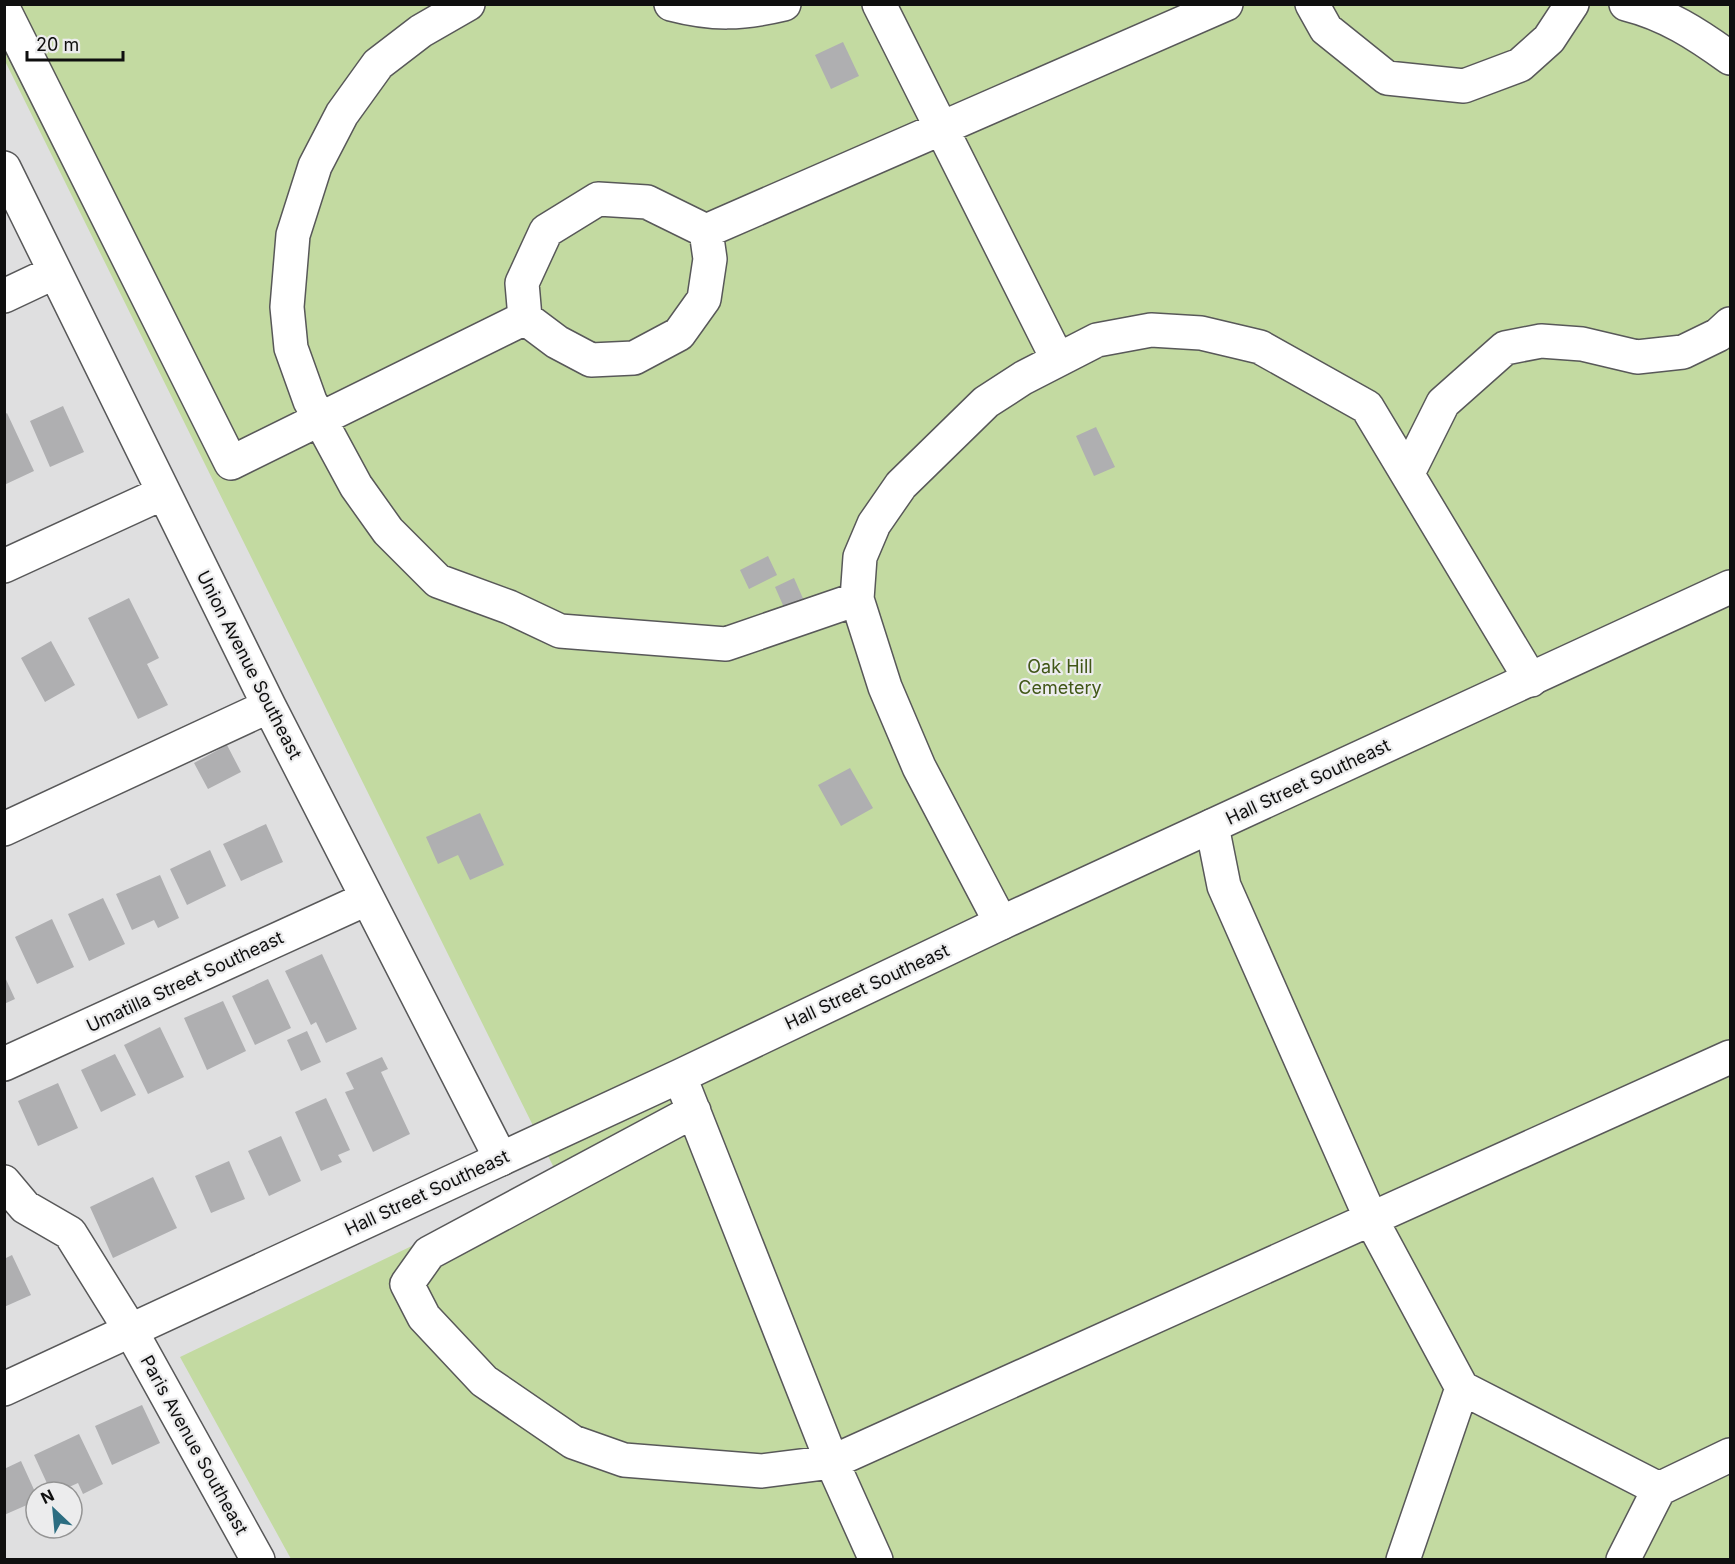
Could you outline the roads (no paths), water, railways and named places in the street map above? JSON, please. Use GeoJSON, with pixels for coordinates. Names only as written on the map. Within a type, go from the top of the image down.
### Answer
{"type":"FeatureCollection","features":[{"type":"Feature","properties":{"kind":"street"},"geometry":{"type":"LineString","coordinates":[[468,4],[421,31],[378,64],[342,114],[315,166],[292,235],[287,306],[291,348],[310,401],[357,486],[388,531],[438,581],[509,607],[560,631],[726,644],[857,599]]}},
{"type":"Feature","properties":{"kind":"street"},"geometry":{"type":"LineString","coordinates":[[671,4],[691,10],[745,13],[784,4]]}},
{"type":"Feature","properties":{"kind":"street"},"geometry":{"type":"LineString","coordinates":[[879,4],[1058,360]]}},
{"type":"Feature","properties":{"kind":"street"},"geometry":{"type":"LineString","coordinates":[[706,231],[710,259],[704,299],[679,334],[634,358],[591,360],[556,342],[525,318],[522,283],[546,231],[598,199],[646,202],[706,231],[1226,4]]}},
{"type":"Feature","properties":{"kind":"street"},"geometry":{"type":"LineString","coordinates":[[1312,4],[1326,29],[1387,78],[1464,86],[1520,65],[1549,39],[1572,4]]}},
{"type":"Feature","properties":{"kind":"street"},"geometry":{"type":"LineString","coordinates":[[1626,4],[1655,12],[1694,33],[1731,58]]}},
{"type":"Feature","properties":{"kind":"street"},"geometry":{"type":"LineString","coordinates":[[4,10],[231,462],[525,318]]}},
{"type":"Feature","properties":{"kind":"street","name":"Union Avenue Southeast"},"geometry":{"type":"LineString","coordinates":[[4,168],[269,706],[501,1159]]}},
{"type":"Feature","properties":{"kind":"street"},"geometry":{"type":"LineString","coordinates":[[4,296],[55,272]]}},
{"type":"Feature","properties":{"kind":"street"},"geometry":{"type":"LineString","coordinates":[[1407,473],[1443,404],[1505,348],[1541,341],[1582,344],[1637,357],[1683,352],[1718,335],[1731,324]]}},
{"type":"Feature","properties":{"kind":"street"},"geometry":{"type":"LineString","coordinates":[[1001,923],[919,767],[885,687],[857,599],[860,557],[874,525],[901,485],[986,402],[1096,340],[1151,330],[1201,333],[1260,347],[1367,407],[1531,680]]}},
{"type":"Feature","properties":{"kind":"street"},"geometry":{"type":"LineString","coordinates":[[4,566],[163,493]]}},
{"type":"Feature","properties":{"kind":"street","name":"Hall Street Southeast"},"geometry":{"type":"LineString","coordinates":[[4,1389],[680,1076],[1001,923],[1731,587]]}},
{"type":"Feature","properties":{"kind":"street"},"geometry":{"type":"LineString","coordinates":[[4,829],[269,706]]}},
{"type":"Feature","properties":{"kind":"street"},"geometry":{"type":"LineString","coordinates":[[1212,826],[1224,886],[1372,1221],[1462,1388],[1659,1489]]}},
{"type":"Feature","properties":{"kind":"street","name":"Umatilla Street Southeast"},"geometry":{"type":"LineString","coordinates":[[4,1065],[366,898]]}},
{"type":"Feature","properties":{"kind":"street"},"geometry":{"type":"LineString","coordinates":[[694,1111],[429,1253],[406,1284],[424,1317],[484,1381],[573,1442],[624,1460],[762,1471],[832,1462],[1372,1221],[1731,1057]]}},
{"type":"Feature","properties":{"kind":"street"},"geometry":{"type":"LineString","coordinates":[[680,1076],[832,1462],[876,1560]]}},
{"type":"Feature","properties":{"kind":"street","name":"Paris Avenue Southeast"},"geometry":{"type":"LineString","coordinates":[[4,1182],[25,1207],[70,1233],[130,1330],[258,1560]]}},
{"type":"Feature","properties":{"kind":"street"},"geometry":{"type":"LineString","coordinates":[[1402,1560],[1462,1388]]}},
{"type":"Feature","properties":{"kind":"street"},"geometry":{"type":"LineString","coordinates":[[1623,1560],[1659,1489],[1731,1455]]}},
{"type":"Feature","properties":{"kind":"park label","name":"Oak Hill Cemetery"},"geometry":{"type":"Point","coordinates":[1060,677]}}]}
